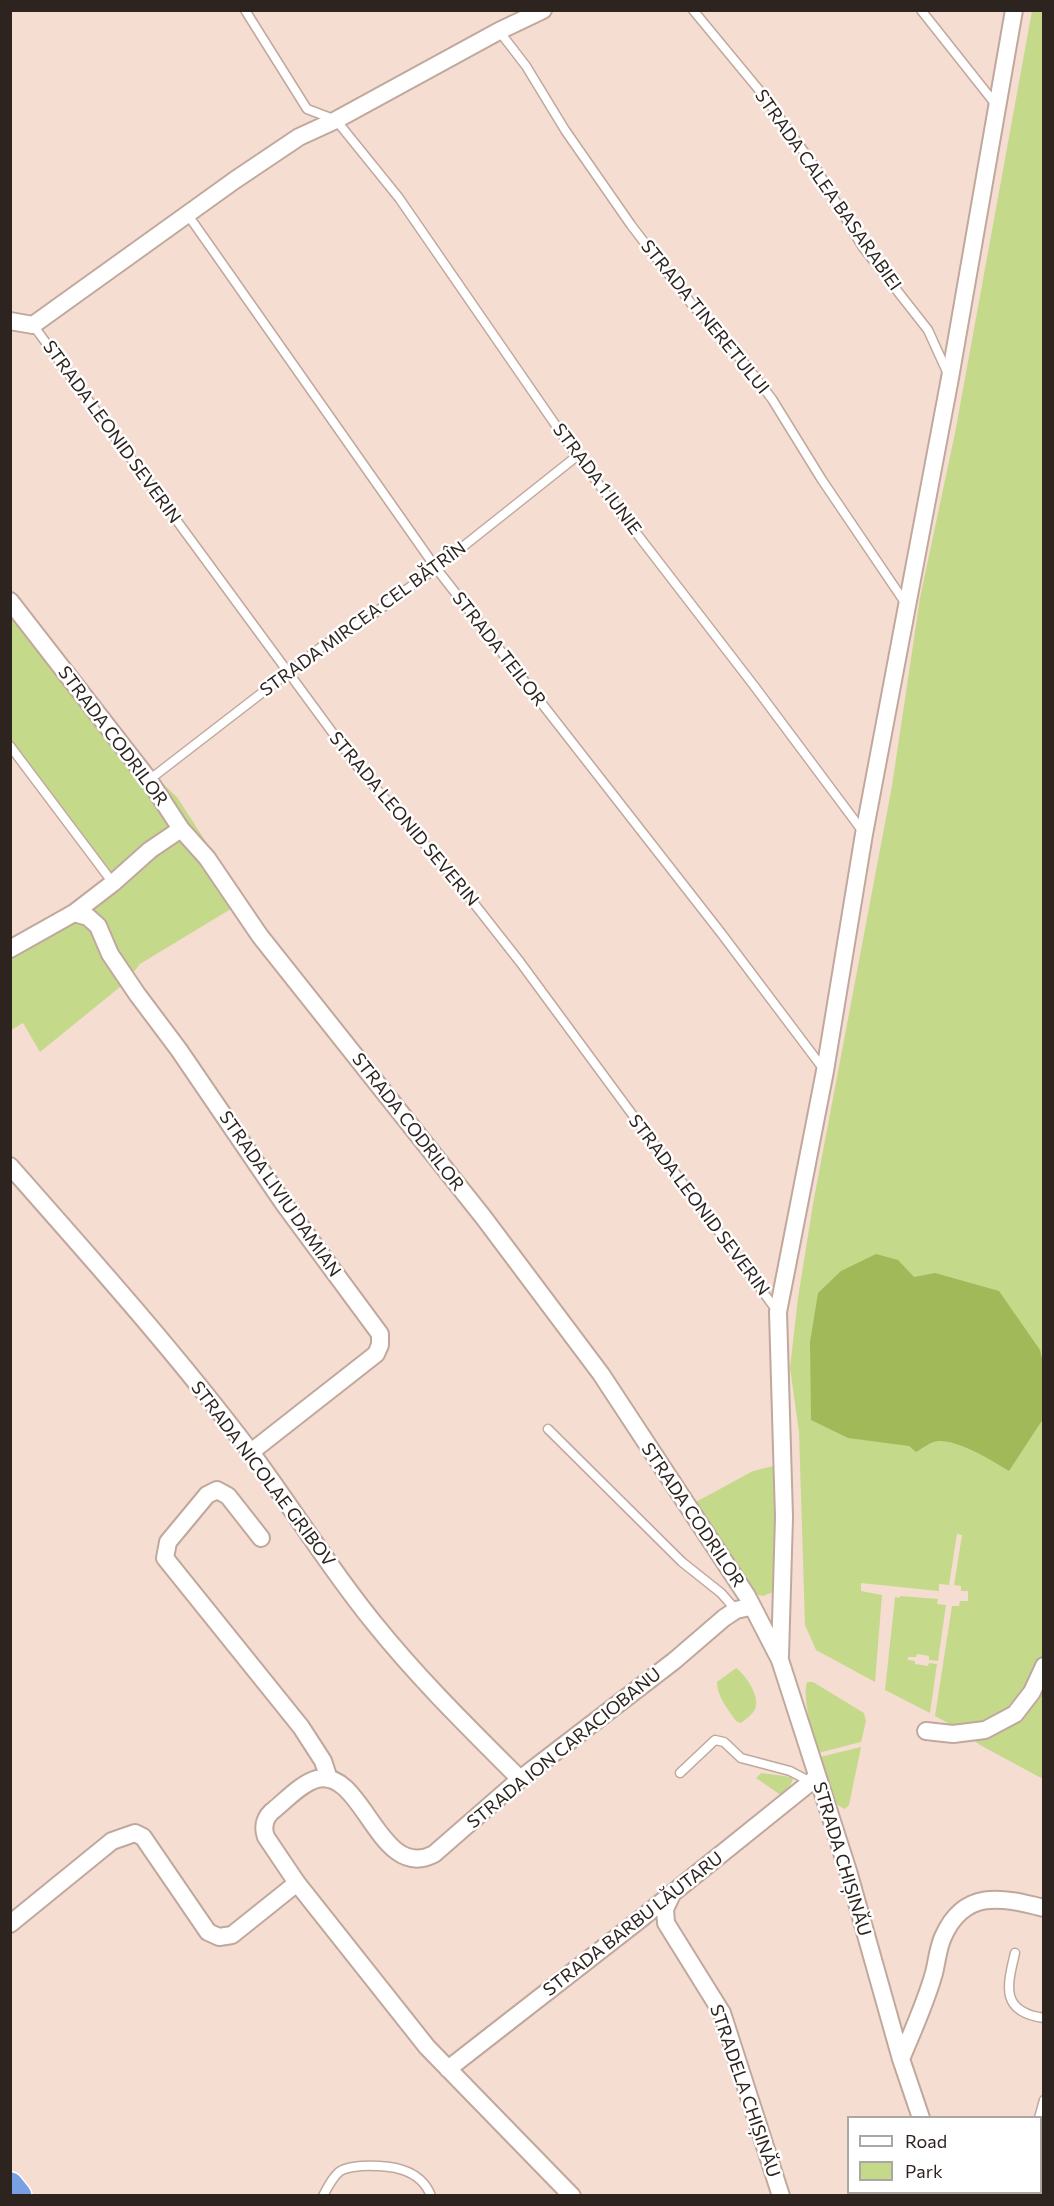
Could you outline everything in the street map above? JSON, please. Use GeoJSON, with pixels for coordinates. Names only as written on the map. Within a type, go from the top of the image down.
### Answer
{"type":"FeatureCollection","features":[{"type":"Feature","properties":{"kind":"highway"},"geometry":{"type":"LineString","coordinates":[[10,2186],[18,2196]]}},
{"type":"Feature","properties":{"kind":"street"},"geometry":{"type":"LineString","coordinates":[[10,321],[33,325],[235,180],[299,137],[336,120],[499,31],[543,10]]}},
{"type":"Feature","properties":{"kind":"street"},"geometry":{"type":"LineString","coordinates":[[780,1660],[784,1517],[778,1312],[825,1071],[864,834],[950,378],[1014,10]]}},
{"type":"Feature","properties":{"kind":"street","name":"STRADA CODRILOR"},"geometry":{"type":"LineString","coordinates":[[10,601],[148,780],[181,829],[207,858],[260,936],[484,1218],[601,1374],[744,1607],[780,1660]]}},
{"type":"Feature","properties":{"kind":"street"},"geometry":{"type":"LineString","coordinates":[[10,949],[74,913],[150,850],[181,829]]}},
{"type":"Feature","properties":{"kind":"street","name":"STRADA LIVIU DAMIAN"},"geometry":{"type":"LineString","coordinates":[[74,913],[88,917],[98,926],[110,954],[137,994],[185,1059],[284,1203],[380,1334],[380,1345],[376,1354],[251,1452]]}},
{"type":"Feature","properties":{"kind":"street","name":"STRADA NICOLAE GRIBOV"},"geometry":{"type":"LineString","coordinates":[[10,1166],[168,1347],[251,1452],[306,1533],[374,1623],[432,1690],[520,1779]]}},
{"type":"Feature","properties":{"kind":"street"},"geometry":{"type":"LineString","coordinates":[[261,1538],[228,1496],[217,1490],[207,1495],[168,1542],[165,1558],[301,1727],[323,1761],[328,1779],[310,1782],[270,1812],[264,1823],[266,1837],[297,1883],[426,2047],[572,2196]]}},
{"type":"Feature","properties":{"kind":"street","name":"STRADA ION CARACIOBANU"},"geometry":{"type":"LineString","coordinates":[[328,1779],[349,1793],[402,1856],[414,1860],[425,1859],[434,1854],[520,1779],[744,1607]]}},
{"type":"Feature","properties":{"kind":"street","name":"STRADA CHIȘINĂU"},"geometry":{"type":"LineString","coordinates":[[780,1660],[814,1780],[848,1871],[901,2059],[920,2116]]}},
{"type":"Feature","properties":{"kind":"street"},"geometry":{"type":"LineString","coordinates":[[926,1731],[953,1734],[985,1730],[1015,1714],[1032,1692],[1044,1666]]}},
{"type":"Feature","properties":{"kind":"street","name":"STRADA BARBU LĂUTARU"},"geometry":{"type":"LineString","coordinates":[[448,2069],[814,1780]]}},
{"type":"Feature","properties":{"kind":"street"},"geometry":{"type":"LineString","coordinates":[[10,1924],[112,1841],[135,1833],[143,1837],[208,1932],[219,1937],[232,1935],[297,1883]]}},
{"type":"Feature","properties":{"kind":"street","name":"STRADELA CHIȘINĂU"},"geometry":{"type":"LineString","coordinates":[[672,1894],[665,1910],[666,1923],[722,2013],[781,2196]]}},
{"type":"Feature","properties":{"kind":"street"},"geometry":{"type":"LineString","coordinates":[[901,2059],[924,2003],[942,1939],[955,1915],[973,1902],[1000,1898],[1044,1908]]}},
{"type":"Feature","properties":{"kind":"lane"},"geometry":{"type":"LineString","coordinates":[[245,10],[307,109],[336,120]]}},
{"type":"Feature","properties":{"kind":"lane","name":"STRADA CALEA BASARABIEI"},"geometry":{"type":"LineString","coordinates":[[693,10],[764,96],[817,170],[862,246],[928,330],[950,378]]}},
{"type":"Feature","properties":{"kind":"lane"},"geometry":{"type":"LineString","coordinates":[[921,10],[997,106]]}},
{"type":"Feature","properties":{"kind":"lane","name":"STRADA TINERETULUI"},"geometry":{"type":"LineString","coordinates":[[499,31],[526,66],[564,130],[631,225],[690,302],[745,364],[772,399],[822,480],[908,607]]}},
{"type":"Feature","properties":{"kind":"lane","name":"STRADA 1 IUNIE"},"geometry":{"type":"LineString","coordinates":[[336,120],[399,198],[577,456],[755,687],[864,834]]}},
{"type":"Feature","properties":{"kind":"lane","name":"STRADA TEILOR"},"geometry":{"type":"LineString","coordinates":[[188,215],[436,568],[721,933],[825,1071]]}},
{"type":"Feature","properties":{"kind":"lane","name":"STRADA LEONID SEVERIN"},"geometry":{"type":"LineString","coordinates":[[33,325],[360,770],[454,878],[520,962],[778,1312]]}},
{"type":"Feature","properties":{"kind":"lane","name":"STRADA MIRCEA CEL BĂTRÎN"},"geometry":{"type":"LineString","coordinates":[[148,780],[288,672],[436,568],[577,456]]}},
{"type":"Feature","properties":{"kind":"lane"},"geometry":{"type":"LineString","coordinates":[[10,746],[113,883]]}},
{"type":"Feature","properties":{"kind":"lane"},"geometry":{"type":"LineString","coordinates":[[548,1429],[682,1562],[721,1593],[744,1607]]}},
{"type":"Feature","properties":{"kind":"lane"},"geometry":{"type":"LineString","coordinates":[[680,1773],[715,1740],[724,1742],[741,1758],[790,1770],[814,1780]]}},
{"type":"Feature","properties":{"kind":"lane"},"geometry":{"type":"LineString","coordinates":[[1015,1953],[1007,1994],[1014,2006],[1028,2016],[1044,2018]]}},
{"type":"Feature","properties":{"kind":"lane"},"geometry":{"type":"LineString","coordinates":[[1039,2116],[1044,2100]]}},
{"type":"Feature","properties":{"kind":"lane"},"geometry":{"type":"LineString","coordinates":[[322,2196],[340,2171],[350,2167],[377,2166],[394,2167],[407,2171],[424,2182],[431,2196]]}},
{"type":"Feature","properties":{"kind":"green space"},"geometry":{"type":"Polygon","coordinates":[[[1032,11],[1043,11],[1043,1779],[980,1745],[935,1716],[952,1606],[959,1606],[960,1601],[968,1601],[968,1591],[961,1591],[961,1586],[954,1585],[962,1535],[957,1534],[949,1585],[939,1584],[939,1591],[861,1583],[861,1591],[882,1595],[875,1682],[816,1650],[805,1625],[799,1432],[790,1368],[813,1204],[892,786],[920,598],[955,433],[1032,11]]]}},
{"type":"Feature","properties":{"kind":"green space"},"geometry":{"type":"Polygon","coordinates":[[[11,589],[66,663],[163,784],[177,797],[244,901],[140,964],[125,983],[40,1052],[23,1023],[11,1030],[11,949],[118,885],[11,749],[11,589]]]}},
{"type":"Feature","properties":{"kind":"green space"},"geometry":{"type":"Polygon","coordinates":[[[876,1254],[898,1260],[914,1277],[935,1273],[999,1291],[1040,1350],[1044,1367],[1043,1419],[1009,1471],[955,1444],[938,1441],[916,1452],[909,1446],[848,1438],[811,1420],[810,1342],[818,1293],[841,1271],[876,1254]]]}},
{"type":"Feature","properties":{"kind":"green space"},"geometry":{"type":"Polygon","coordinates":[[[773,1466],[775,1560],[773,1592],[763,1596],[756,1594],[694,1503],[753,1471],[773,1466]]]}},
{"type":"Feature","properties":{"kind":"green space"},"geometry":{"type":"Polygon","coordinates":[[[895,1597],[938,1599],[937,1604],[946,1605],[938,1661],[929,1660],[929,1656],[917,1654],[916,1657],[908,1657],[908,1660],[915,1661],[915,1664],[928,1666],[929,1663],[937,1664],[930,1713],[885,1690],[895,1597]]]}},
{"type":"Feature","properties":{"kind":"green space"},"geometry":{"type":"Polygon","coordinates":[[[736,1668],[748,1680],[756,1698],[754,1711],[741,1723],[736,1721],[726,1707],[717,1687],[717,1682],[736,1668]]]}},
{"type":"Feature","properties":{"kind":"green space"},"geometry":{"type":"Polygon","coordinates":[[[807,1682],[813,1682],[864,1713],[866,1721],[861,1742],[818,1753],[807,1707],[807,1682]]]}},
{"type":"Feature","properties":{"kind":"green space"},"geometry":{"type":"Polygon","coordinates":[[[861,1747],[849,1805],[845,1809],[834,1801],[830,1794],[820,1757],[861,1747]]]}},
{"type":"Feature","properties":{"kind":"green space"},"geometry":{"type":"Polygon","coordinates":[[[761,1773],[792,1777],[785,1798],[756,1778],[761,1773]]]}}]}
